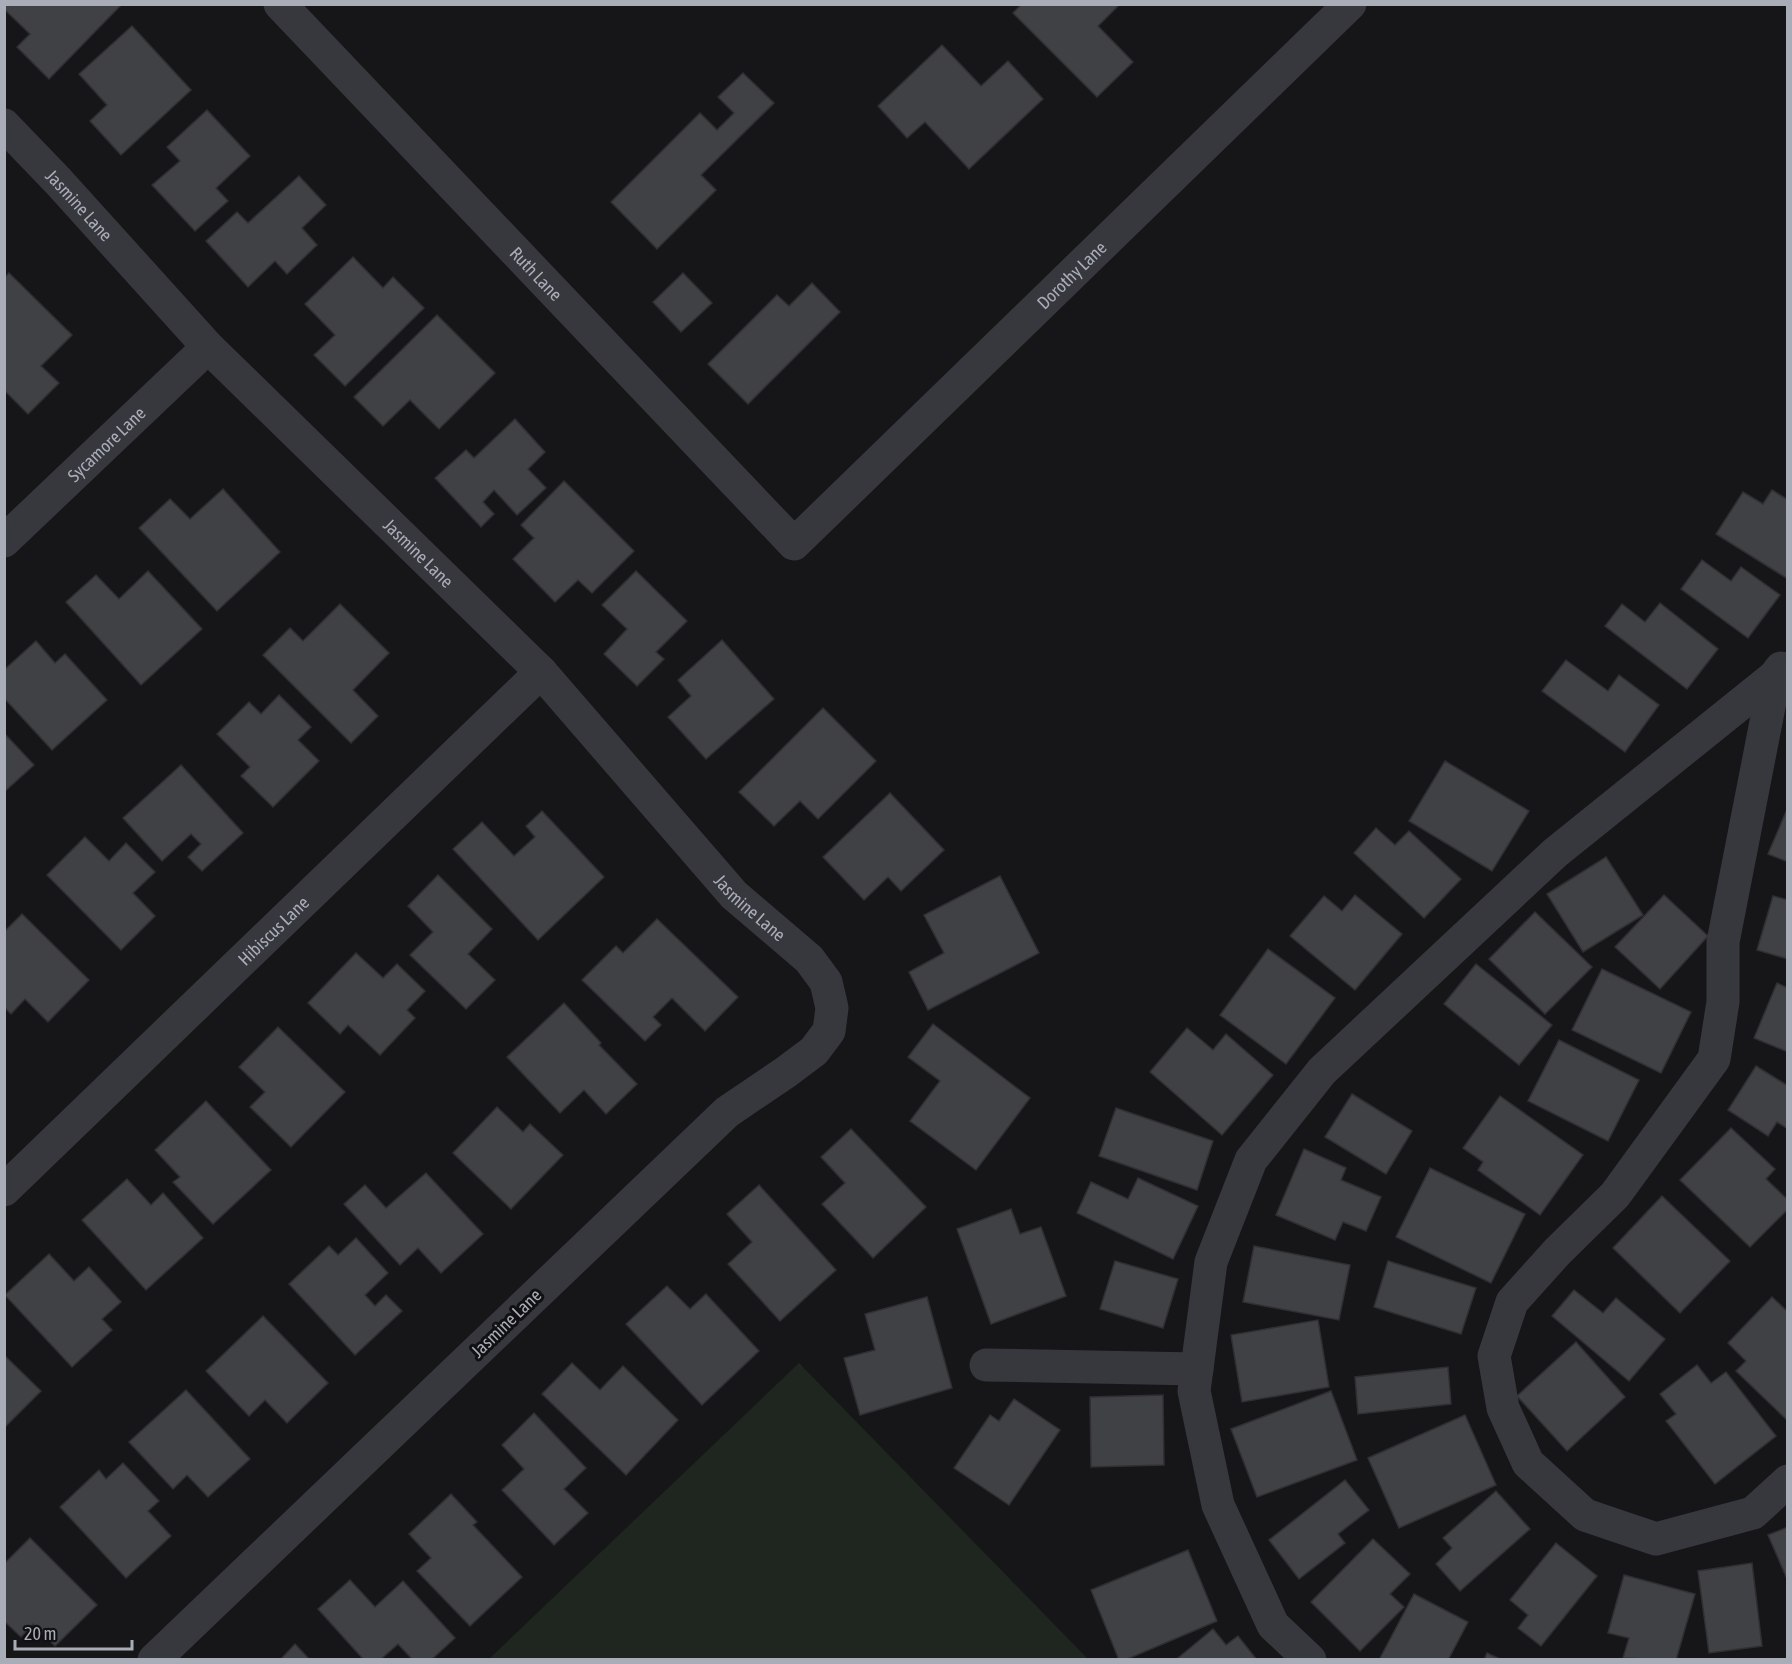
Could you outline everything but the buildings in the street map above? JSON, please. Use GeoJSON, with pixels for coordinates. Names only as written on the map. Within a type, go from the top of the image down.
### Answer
{"type":"FeatureCollection","features":[{"type":"Feature","properties":{"kind":"street","name":"Ruth Lane"},"geometry":{"type":"LineString","coordinates":[[280,4],[794,544]]}},
{"type":"Feature","properties":{"kind":"street","name":"Dorothy Lane"},"geometry":{"type":"LineString","coordinates":[[794,544],[1350,4]]}},
{"type":"Feature","properties":{"kind":"street","name":"Jasmine Lane"},"geometry":{"type":"LineString","coordinates":[[4,125],[208,346],[541,672],[734,895],[809,959],[826,982],[832,1008],[829,1031],[814,1051],[727,1112],[153,1659]]}},
{"type":"Feature","properties":{"kind":"street","name":"Sycamore Lane"},"geometry":{"type":"LineString","coordinates":[[4,541],[208,346]]}},
{"type":"Feature","properties":{"kind":"street"},"geometry":{"type":"LineString","coordinates":[[1310,1659],[1273,1625],[1218,1505],[1194,1391],[1211,1262],[1251,1160],[1322,1071],[1555,853],[1781,668]]}},
{"type":"Feature","properties":{"kind":"street"},"geometry":{"type":"LineString","coordinates":[[1781,668],[1723,942],[1723,1002],[1714,1059],[1615,1195],[1557,1252],[1512,1302],[1494,1356],[1503,1408],[1528,1463],[1585,1515],[1656,1539],[1753,1512],[1788,1481]]}},
{"type":"Feature","properties":{"kind":"street","name":"Hibiscus Lane"},"geometry":{"type":"LineString","coordinates":[[4,1190],[541,672]]}},
{"type":"Feature","properties":{"kind":"street"},"geometry":{"type":"LineString","coordinates":[[986,1365],[1197,1369]]}},
{"type":"Feature","properties":{"kind":"shaded area"},"geometry":{"type":"Polygon","coordinates":[[[799,1363],[1088,1659],[489,1659],[799,1363]]]}}]}
